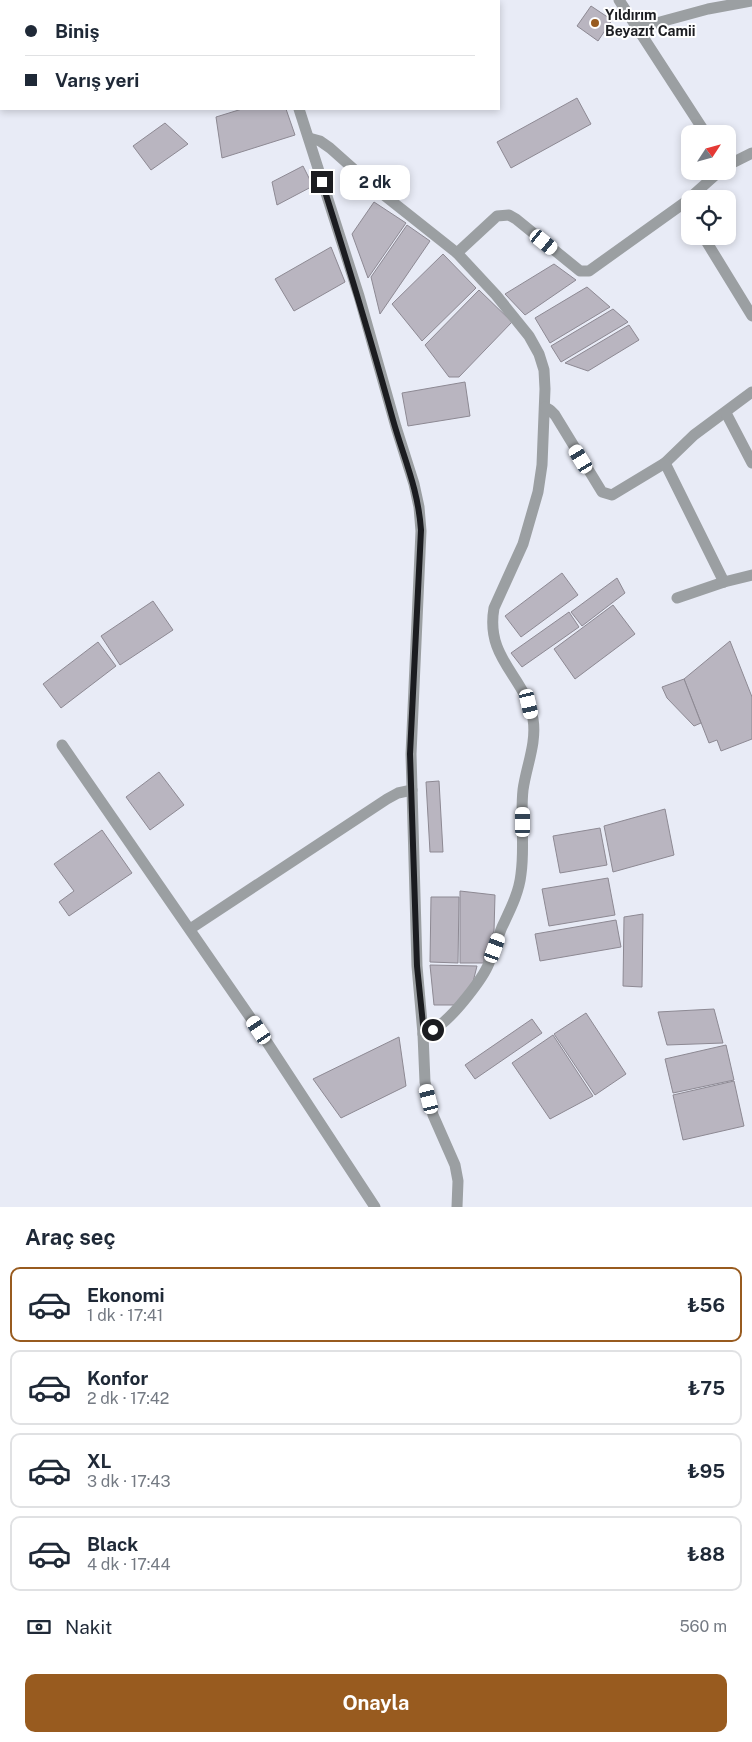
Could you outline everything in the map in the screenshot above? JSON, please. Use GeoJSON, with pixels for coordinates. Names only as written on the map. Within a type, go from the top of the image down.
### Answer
{"type":"FeatureCollection","features":[{"type":"Feature","properties":{"kind":"street"},"geometry":{"type":"LineString","coordinates":[[619,0],[700,125]]}},
{"type":"Feature","properties":{"kind":"street"},"geometry":{"type":"LineString","coordinates":[[638,28],[706,5],[752,1]]}},
{"type":"Feature","properties":{"kind":"street"},"geometry":{"type":"LineString","coordinates":[[299,110],[358,296],[414,484],[419,507],[421,530],[410,754],[417,966],[424,1034],[425,1082],[433,1115],[455,1164],[458,1181],[457,1207]]}},
{"type":"Feature","properties":{"kind":"street"},"geometry":{"type":"LineString","coordinates":[[309,138],[320,141],[330,148],[374,188],[457,253],[496,295],[528,336],[539,354],[544,370],[542,465],[533,510],[523,544],[494,608],[492,619],[492,631],[496,646],[529,704],[533,720],[534,735],[523,791],[523,853],[518,889],[489,965],[442,1025],[424,1034]]}},
{"type":"Feature","properties":{"kind":"street"},"geometry":{"type":"LineString","coordinates":[[736,161],[752,153]]}},
{"type":"Feature","properties":{"kind":"street"},"geometry":{"type":"LineString","coordinates":[[699,190],[710,180]]}},
{"type":"Feature","properties":{"kind":"street"},"geometry":{"type":"LineString","coordinates":[[457,253],[497,216],[505,214],[516,219],[580,271],[589,271],[681,205]]}},
{"type":"Feature","properties":{"kind":"street"},"geometry":{"type":"LineString","coordinates":[[709,245],[752,316]]}},
{"type":"Feature","properties":{"kind":"street"},"geometry":{"type":"LineString","coordinates":[[544,407],[555,415],[599,488],[605,494],[615,494],[665,463],[684,443],[752,392]]}},
{"type":"Feature","properties":{"kind":"street"},"geometry":{"type":"LineString","coordinates":[[726,413],[752,463]]}},
{"type":"Feature","properties":{"kind":"street"},"geometry":{"type":"LineString","coordinates":[[665,463],[724,582]]}},
{"type":"Feature","properties":{"kind":"street"},"geometry":{"type":"LineString","coordinates":[[677,598],[724,582],[752,575]]}},
{"type":"Feature","properties":{"kind":"street"},"geometry":{"type":"LineString","coordinates":[[62,745],[259,1030],[375,1207]]}},
{"type":"Feature","properties":{"kind":"street"},"geometry":{"type":"LineString","coordinates":[[190,929],[387,799],[398,793],[412,790]]}},
{"type":"Feature","properties":{"kind":"building","name":"Yıldırım Beyazıt Camii"},"geometry":{"type":"Polygon","coordinates":[[[591,6],[612,20],[598,41],[577,26],[591,6]]]}},
{"type":"Feature","properties":{"kind":"building"},"geometry":{"type":"Polygon","coordinates":[[[577,98],[591,124],[511,168],[497,142],[577,98]]]}},
{"type":"Feature","properties":{"kind":"building"},"geometry":{"type":"Polygon","coordinates":[[[239,110],[286,110],[295,135],[222,158],[216,117],[239,110]]]}},
{"type":"Feature","properties":{"kind":"building"},"geometry":{"type":"Polygon","coordinates":[[[165,123],[188,144],[151,170],[133,146],[165,123]]]}},
{"type":"Feature","properties":{"kind":"building"},"geometry":{"type":"Polygon","coordinates":[[[303,166],[313,186],[277,205],[272,182],[303,166]]]}},
{"type":"Feature","properties":{"kind":"building"},"geometry":{"type":"Polygon","coordinates":[[[374,202],[406,223],[368,278],[352,234],[374,202]]]}},
{"type":"Feature","properties":{"kind":"building"},"geometry":{"type":"Polygon","coordinates":[[[407,225],[430,241],[380,314],[371,277],[407,225]]]}},
{"type":"Feature","properties":{"kind":"building"},"geometry":{"type":"Polygon","coordinates":[[[331,247],[345,282],[294,311],[275,279],[331,247]]]}},
{"type":"Feature","properties":{"kind":"building"},"geometry":{"type":"Polygon","coordinates":[[[443,254],[476,288],[422,341],[392,304],[443,254]]]}},
{"type":"Feature","properties":{"kind":"building"},"geometry":{"type":"Polygon","coordinates":[[[554,264],[576,280],[525,315],[505,294],[554,264]]]}},
{"type":"Feature","properties":{"kind":"building"},"geometry":{"type":"Polygon","coordinates":[[[587,287],[610,307],[550,343],[535,318],[587,287]]]}},
{"type":"Feature","properties":{"kind":"building"},"geometry":{"type":"Polygon","coordinates":[[[479,290],[512,322],[459,377],[449,377],[425,345],[479,290]]]}},
{"type":"Feature","properties":{"kind":"building"},"geometry":{"type":"Polygon","coordinates":[[[613,309],[628,322],[561,362],[551,346],[613,309]]]}},
{"type":"Feature","properties":{"kind":"building"},"geometry":{"type":"Polygon","coordinates":[[[629,325],[639,340],[588,371],[565,363],[629,325]]]}},
{"type":"Feature","properties":{"kind":"building"},"geometry":{"type":"Polygon","coordinates":[[[465,382],[470,416],[408,426],[402,393],[465,382]]]}},
{"type":"Feature","properties":{"kind":"building"},"geometry":{"type":"Polygon","coordinates":[[[562,573],[578,595],[521,637],[505,616],[562,573]]]}},
{"type":"Feature","properties":{"kind":"building"},"geometry":{"type":"Polygon","coordinates":[[[617,578],[625,593],[582,626],[571,612],[617,578]]]}},
{"type":"Feature","properties":{"kind":"building"},"geometry":{"type":"Polygon","coordinates":[[[153,601],[173,630],[120,665],[101,636],[153,601]]]}},
{"type":"Feature","properties":{"kind":"building"},"geometry":{"type":"Polygon","coordinates":[[[613,605],[635,634],[575,679],[554,649],[613,605]]]}},
{"type":"Feature","properties":{"kind":"building"},"geometry":{"type":"Polygon","coordinates":[[[569,612],[579,627],[522,667],[511,653],[569,612]]]}},
{"type":"Feature","properties":{"kind":"building"},"geometry":{"type":"Polygon","coordinates":[[[730,641],[752,697],[752,739],[721,751],[717,740],[709,743],[684,679],[730,641]]]}},
{"type":"Feature","properties":{"kind":"building"},"geometry":{"type":"Polygon","coordinates":[[[98,642],[116,666],[61,708],[43,684],[98,642]]]}},
{"type":"Feature","properties":{"kind":"building"},"geometry":{"type":"Polygon","coordinates":[[[684,679],[701,723],[694,726],[667,698],[662,687],[684,679]]]}},
{"type":"Feature","properties":{"kind":"building"},"geometry":{"type":"Polygon","coordinates":[[[159,772],[184,805],[150,830],[126,797],[159,772]]]}},
{"type":"Feature","properties":{"kind":"building"},"geometry":{"type":"Polygon","coordinates":[[[439,781],[443,852],[430,852],[426,782],[439,781]]]}},
{"type":"Feature","properties":{"kind":"building"},"geometry":{"type":"Polygon","coordinates":[[[665,809],[674,855],[613,872],[604,826],[665,809]]]}},
{"type":"Feature","properties":{"kind":"building"},"geometry":{"type":"Polygon","coordinates":[[[600,828],[607,865],[560,873],[553,836],[600,828]]]}},
{"type":"Feature","properties":{"kind":"building"},"geometry":{"type":"Polygon","coordinates":[[[102,830],[132,873],[69,916],[59,902],[74,891],[54,864],[102,830]]]}},
{"type":"Feature","properties":{"kind":"building"},"geometry":{"type":"Polygon","coordinates":[[[608,878],[615,915],[549,926],[542,889],[608,878]]]}},
{"type":"Feature","properties":{"kind":"building"},"geometry":{"type":"Polygon","coordinates":[[[460,891],[495,895],[494,931],[484,954],[484,963],[460,963],[460,891]]]}},
{"type":"Feature","properties":{"kind":"building"},"geometry":{"type":"Polygon","coordinates":[[[431,897],[459,897],[458,963],[430,962],[431,897]]]}},
{"type":"Feature","properties":{"kind":"building"},"geometry":{"type":"Polygon","coordinates":[[[643,914],[642,987],[623,986],[624,917],[643,914]]]}},
{"type":"Feature","properties":{"kind":"building"},"geometry":{"type":"Polygon","coordinates":[[[616,920],[621,947],[540,961],[535,934],[616,920]]]}},
{"type":"Feature","properties":{"kind":"building"},"geometry":{"type":"Polygon","coordinates":[[[430,965],[477,966],[472,986],[455,1005],[434,1005],[430,965]]]}},
{"type":"Feature","properties":{"kind":"building"},"geometry":{"type":"Polygon","coordinates":[[[714,1009],[723,1043],[667,1045],[658,1012],[714,1009]]]}},
{"type":"Feature","properties":{"kind":"building"},"geometry":{"type":"Polygon","coordinates":[[[586,1013],[626,1074],[595,1095],[554,1034],[586,1013]]]}},
{"type":"Feature","properties":{"kind":"building"},"geometry":{"type":"Polygon","coordinates":[[[532,1019],[542,1033],[475,1079],[465,1065],[532,1019]]]}},
{"type":"Feature","properties":{"kind":"building"},"geometry":{"type":"Polygon","coordinates":[[[553,1035],[593,1096],[550,1119],[512,1063],[553,1035]]]}},
{"type":"Feature","properties":{"kind":"building"},"geometry":{"type":"Polygon","coordinates":[[[399,1037],[406,1086],[341,1118],[313,1079],[399,1037]]]}},
{"type":"Feature","properties":{"kind":"building"},"geometry":{"type":"Polygon","coordinates":[[[726,1045],[734,1080],[673,1093],[665,1059],[726,1045]]]}},
{"type":"Feature","properties":{"kind":"building"},"geometry":{"type":"Polygon","coordinates":[[[734,1081],[744,1126],[683,1140],[673,1095],[734,1081]]]}},
{"type":"Feature","properties":{"kind":"place","name":"Yıldırım Beyazıt Camii"},"geometry":{"type":"Point","coordinates":[595,23]}},
{"type":"Feature","properties":{"kind":"route"},"geometry":{"type":"LineString","coordinates":[[322,182],[358,296],[414,484],[419,507],[421,530],[410,754],[417,966],[424,1034],[433,1030]]}}]}
